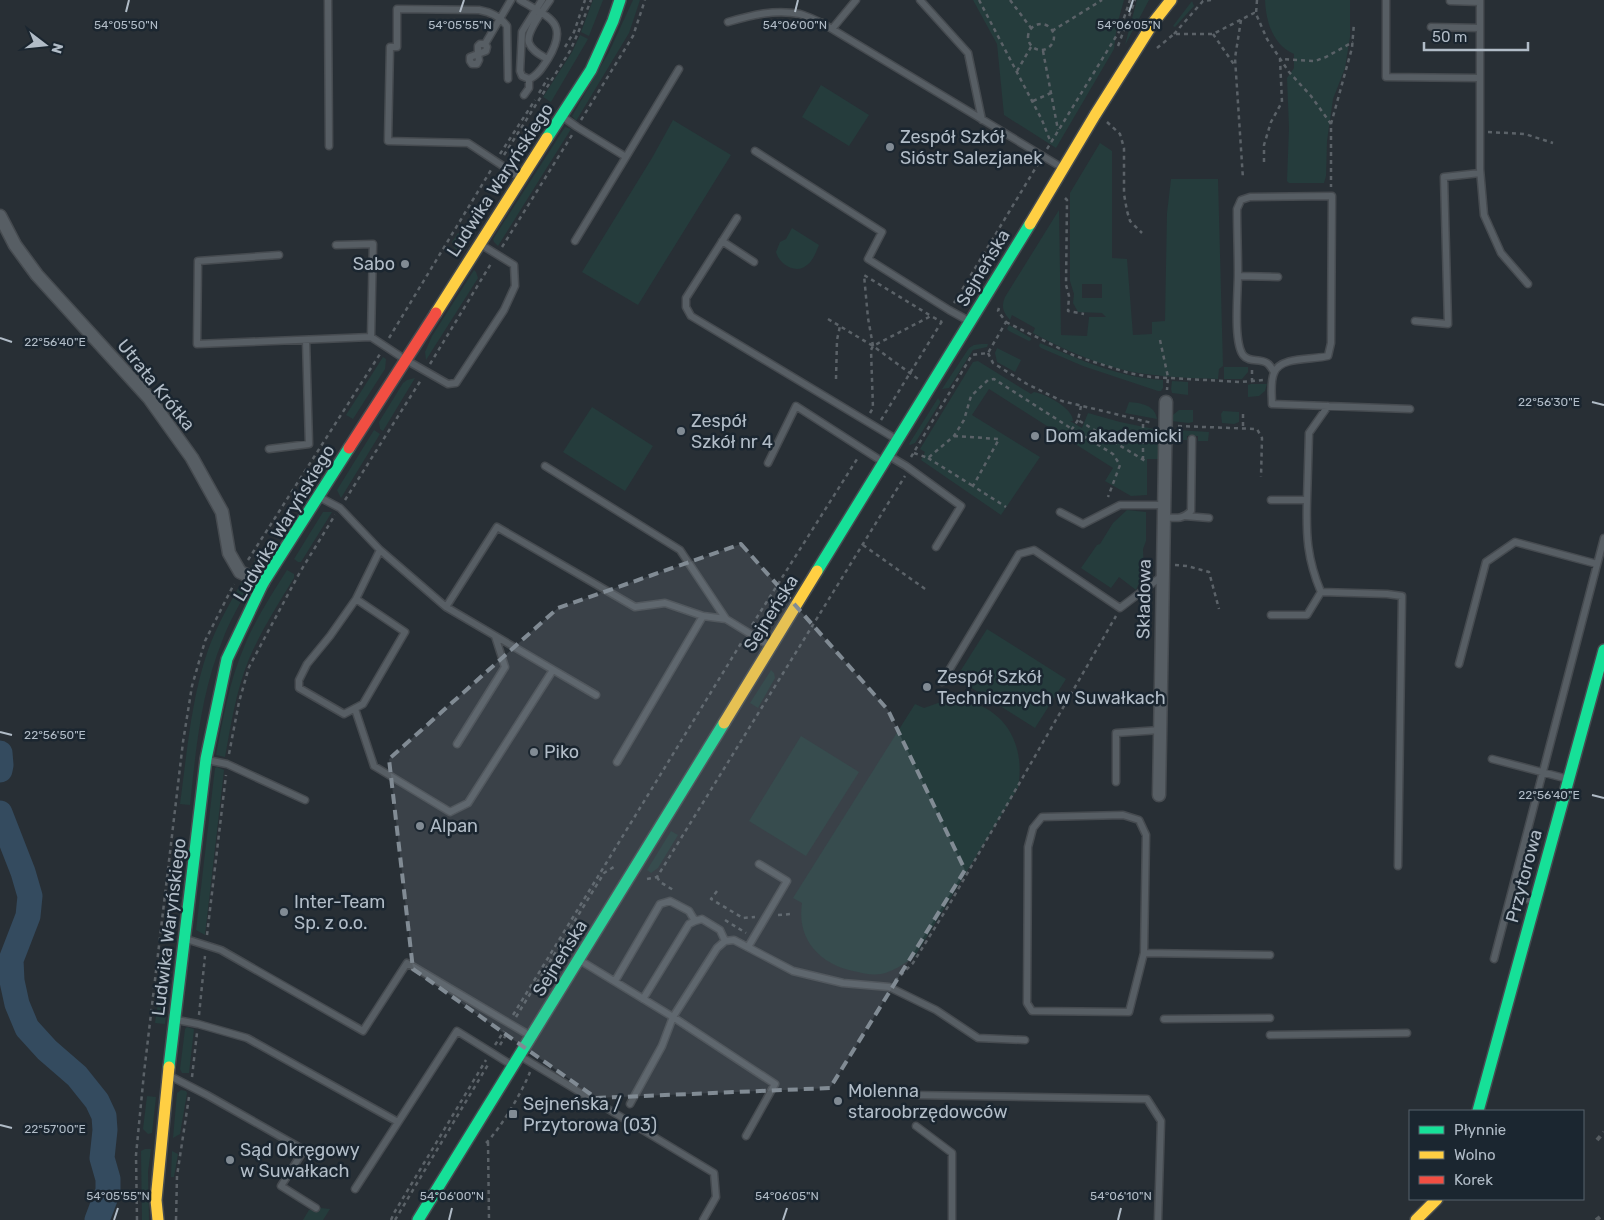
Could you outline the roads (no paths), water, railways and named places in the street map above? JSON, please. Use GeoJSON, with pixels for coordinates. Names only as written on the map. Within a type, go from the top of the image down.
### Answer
{"type":"FeatureCollection","features":[{"type":"Feature","properties":{"kind":"street","name":"Ludwika Waryńskiego"},"geometry":{"type":"LineString","coordinates":[[158,1220],[156,1200],[163,1122],[206,759],[210,730],[227,659],[263,584],[591,70],[613,21],[620,0]]}},
{"type":"Feature","properties":{"kind":"street","name":"Sejneńska"},"geometry":{"type":"LineString","coordinates":[[1152,23],[1160,0]]}},
{"type":"Feature","properties":{"kind":"street","name":"Sejneńska"},"geometry":{"type":"LineString","coordinates":[[418,1220],[580,960],[1152,23],[1171,0]]}},
{"type":"Feature","properties":{"kind":"street","name":"Utrata Krótka"},"geometry":{"type":"LineString","coordinates":[[0,216],[15,245],[37,275],[149,398],[192,458],[222,512],[229,553],[240,572],[263,584]]}},
{"type":"Feature","properties":{"kind":"street","name":"Składowa"},"geometry":{"type":"LineString","coordinates":[[1159,795],[1166,402]]}},
{"type":"Feature","properties":{"kind":"street","name":"Przytorowa"},"geometry":{"type":"LineString","coordinates":[[1478,1110],[1604,650]]}},
{"type":"Feature","properties":{"kind":"street"},"geometry":{"type":"LineString","coordinates":[[1416,1220],[1435,1200]]}},
{"type":"Feature","properties":{"kind":"lane"},"geometry":{"type":"LineString","coordinates":[[328,0],[329,146]]}},
{"type":"Feature","properties":{"kind":"lane"},"geometry":{"type":"LineString","coordinates":[[478,54],[478,46],[485,44],[511,0]]}},
{"type":"Feature","properties":{"kind":"lane"},"geometry":{"type":"LineString","coordinates":[[520,0],[539,11],[556,24],[558,37],[554,48],[537,75],[529,79],[522,76],[520,57],[526,34],[539,11],[542,0]]}},
{"type":"Feature","properties":{"kind":"lane"},"geometry":{"type":"LineString","coordinates":[[539,11],[550,0]]}},
{"type":"Feature","properties":{"kind":"lane"},"geometry":{"type":"LineString","coordinates":[[832,29],[856,0]]}},
{"type":"Feature","properties":{"kind":"lane"},"geometry":{"type":"LineString","coordinates":[[920,0],[968,52],[982,120]]}},
{"type":"Feature","properties":{"kind":"lane"},"geometry":{"type":"LineString","coordinates":[[1386,0],[1386,77],[1479,78]]}},
{"type":"Feature","properties":{"kind":"lane"},"geometry":{"type":"LineString","coordinates":[[1450,1],[1480,1],[1480,173],[1484,215],[1501,253],[1528,284]]}},
{"type":"Feature","properties":{"kind":"lane"},"geometry":{"type":"LineString","coordinates":[[508,79],[507,26],[500,18],[490,12],[479,10],[397,9],[397,47],[390,47],[388,141],[468,143],[522,178]]}},
{"type":"Feature","properties":{"kind":"lane"},"geometry":{"type":"LineString","coordinates":[[728,22],[757,14],[777,12],[801,14],[822,23],[1063,168]]}},
{"type":"Feature","properties":{"kind":"lane"},"geometry":{"type":"LineString","coordinates":[[1430,27],[1480,28]]}},
{"type":"Feature","properties":{"kind":"lane"},"geometry":{"type":"LineString","coordinates":[[526,34],[534,51],[547,59]]}},
{"type":"Feature","properties":{"kind":"lane"},"geometry":{"type":"LineString","coordinates":[[520,57],[527,51],[534,51]]}},
{"type":"Feature","properties":{"kind":"lane"},"geometry":{"type":"LineString","coordinates":[[574,241],[679,68]]}},
{"type":"Feature","properties":{"kind":"lane"},"geometry":{"type":"LineString","coordinates":[[524,95],[529,88],[529,79]]}},
{"type":"Feature","properties":{"kind":"lane"},"geometry":{"type":"LineString","coordinates":[[562,116],[626,157]]}},
{"type":"Feature","properties":{"kind":"lane"},"geometry":{"type":"LineString","coordinates":[[755,150],[882,232],[868,258],[971,322]]}},
{"type":"Feature","properties":{"kind":"lane"},"geometry":{"type":"LineString","coordinates":[[1415,321],[1448,324],[1444,177],[1480,173]]}},
{"type":"Feature","properties":{"kind":"lane"},"geometry":{"type":"LineString","coordinates":[[1274,372],[1268,364],[1261,360],[1252,361],[1243,355],[1239,345],[1237,331],[1237,209],[1242,200],[1250,197],[1332,196],[1331,343],[1328,356],[1317,359],[1292,360],[1282,364],[1274,372],[1272,404],[1410,409]]}},
{"type":"Feature","properties":{"kind":"lane"},"geometry":{"type":"LineString","coordinates":[[737,218],[686,298],[686,307],[691,316],[898,440]]}},
{"type":"Feature","properties":{"kind":"lane"},"geometry":{"type":"LineString","coordinates":[[722,241],[754,262]]}},
{"type":"Feature","properties":{"kind":"lane"},"geometry":{"type":"LineString","coordinates":[[336,245],[373,244],[371,337]]}},
{"type":"Feature","properties":{"kind":"lane"},"geometry":{"type":"LineString","coordinates":[[279,255],[198,261],[197,344],[371,337],[384,347],[448,384],[456,383],[504,310],[515,286],[514,265],[480,244]]}},
{"type":"Feature","properties":{"kind":"lane"},"geometry":{"type":"LineString","coordinates":[[1238,276],[1278,277]]}},
{"type":"Feature","properties":{"kind":"lane"},"geometry":{"type":"LineString","coordinates":[[269,449],[309,444],[306,340]]}},
{"type":"Feature","properties":{"kind":"lane"},"geometry":{"type":"LineString","coordinates":[[768,463],[796,406],[864,449],[906,466],[961,506],[936,547]]}},
{"type":"Feature","properties":{"kind":"lane"},"geometry":{"type":"LineString","coordinates":[[1321,592],[1313,573],[1306,536],[1309,433],[1328,406]]}},
{"type":"Feature","properties":{"kind":"lane"},"geometry":{"type":"LineString","coordinates":[[1186,516],[1191,511],[1192,439]]}},
{"type":"Feature","properties":{"kind":"lane"},"geometry":{"type":"LineString","coordinates":[[545,466],[680,550],[726,620]]}},
{"type":"Feature","properties":{"kind":"lane"},"geometry":{"type":"LineString","coordinates":[[318,497],[340,508],[380,550],[446,607],[596,695]]}},
{"type":"Feature","properties":{"kind":"lane"},"geometry":{"type":"LineString","coordinates":[[1271,500],[1307,500]]}},
{"type":"Feature","properties":{"kind":"lane"},"geometry":{"type":"LineString","coordinates":[[1060,512],[1083,524],[1120,505],[1164,511],[1179,518],[1186,516],[1210,518]]}},
{"type":"Feature","properties":{"kind":"lane"},"geometry":{"type":"LineString","coordinates":[[446,607],[498,527],[635,608],[665,603],[703,616],[726,620],[771,646]]}},
{"type":"Feature","properties":{"kind":"lane"},"geometry":{"type":"LineString","coordinates":[[1494,959],[1604,538]]}},
{"type":"Feature","properties":{"kind":"lane"},"geometry":{"type":"LineString","coordinates":[[1459,664],[1486,562],[1515,542],[1597,564]]}},
{"type":"Feature","properties":{"kind":"lane"},"geometry":{"type":"LineString","coordinates":[[356,599],[406,632],[363,704],[344,714],[300,688],[299,680],[306,664],[330,636],[356,599],[380,550]]}},
{"type":"Feature","properties":{"kind":"lane"},"geometry":{"type":"LineString","coordinates":[[942,682],[1019,554],[1034,550],[1120,608],[1162,570]]}},
{"type":"Feature","properties":{"kind":"lane"},"geometry":{"type":"LineString","coordinates":[[1271,615],[1307,615],[1321,592]]}},
{"type":"Feature","properties":{"kind":"lane"},"geometry":{"type":"LineString","coordinates":[[1321,592],[1402,596],[1398,866]]}},
{"type":"Feature","properties":{"kind":"lane"},"geometry":{"type":"LineString","coordinates":[[617,762],[703,616]]}},
{"type":"Feature","properties":{"kind":"lane"},"geometry":{"type":"LineString","coordinates":[[457,744],[505,667],[494,636]]}},
{"type":"Feature","properties":{"kind":"lane"},"geometry":{"type":"LineString","coordinates":[[355,709],[374,766],[450,812],[468,803],[553,670]]}},
{"type":"Feature","properties":{"kind":"lane"},"geometry":{"type":"LineString","coordinates":[[1116,782],[1116,733],[1160,730]]}},
{"type":"Feature","properties":{"kind":"lane"},"geometry":{"type":"LineString","coordinates":[[206,759],[227,764],[305,800]]}},
{"type":"Feature","properties":{"kind":"lane"},"geometry":{"type":"LineString","coordinates":[[1492,759],[1569,779]]}},
{"type":"Feature","properties":{"kind":"lane"},"geometry":{"type":"LineString","coordinates":[[1123,815],[1139,820],[1146,835],[1144,953],[1128,1012],[1032,1011],[1028,1003],[1028,847],[1033,828],[1042,817],[1123,815]]}},
{"type":"Feature","properties":{"kind":"lane"},"geometry":{"type":"LineString","coordinates":[[748,947],[787,881],[759,864]]}},
{"type":"Feature","properties":{"kind":"lane"},"geometry":{"type":"LineString","coordinates":[[1511,894],[1535,902]]}},
{"type":"Feature","properties":{"kind":"lane"},"geometry":{"type":"LineString","coordinates":[[615,981],[660,904],[670,901],[689,911],[695,920]]}},
{"type":"Feature","properties":{"kind":"lane"},"geometry":{"type":"LineString","coordinates":[[643,999],[689,924],[695,920],[702,919],[720,930],[725,941]]}},
{"type":"Feature","properties":{"kind":"lane"},"geometry":{"type":"LineString","coordinates":[[185,939],[220,950],[363,1031],[407,963],[531,1036]]}},
{"type":"Feature","properties":{"kind":"lane"},"geometry":{"type":"LineString","coordinates":[[630,1104],[662,1046],[673,1017],[717,948],[725,941],[734,940],[793,971],[843,983],[889,987],[936,1010],[978,1038],[1025,1040]]}},
{"type":"Feature","properties":{"kind":"lane"},"geometry":{"type":"LineString","coordinates":[[1144,953],[1270,955]]}},
{"type":"Feature","properties":{"kind":"lane"},"geometry":{"type":"LineString","coordinates":[[580,960],[673,1017],[775,1084],[746,1136]]}},
{"type":"Feature","properties":{"kind":"lane"},"geometry":{"type":"LineString","coordinates":[[1164,1019],[1270,1018]]}},
{"type":"Feature","properties":{"kind":"lane"},"geometry":{"type":"LineString","coordinates":[[176,1020],[198,1024],[247,1038],[398,1122]]}},
{"type":"Feature","properties":{"kind":"lane"},"geometry":{"type":"LineString","coordinates":[[355,1189],[457,1031],[513,1066]]}},
{"type":"Feature","properties":{"kind":"lane"},"geometry":{"type":"LineString","coordinates":[[1270,1035],[1407,1033]]}},
{"type":"Feature","properties":{"kind":"lane"},"geometry":{"type":"LineString","coordinates":[[519,1056],[714,1173],[716,1197],[703,1220]]}},
{"type":"Feature","properties":{"kind":"lane"},"geometry":{"type":"LineString","coordinates":[[169,1076],[191,1086],[304,1150],[281,1186],[316,1208]]}},
{"type":"Feature","properties":{"kind":"lane"},"geometry":{"type":"LineString","coordinates":[[912,1095],[1147,1099],[1161,1122],[1158,1220]]}},
{"type":"Feature","properties":{"kind":"lane"},"geometry":{"type":"LineString","coordinates":[[916,1126],[952,1153],[952,1220]]}},
{"type":"Feature","properties":{"kind":"waterway"},"geometry":{"type":"LineString","coordinates":[[0,753],[0,770]]}},
{"type":"Feature","properties":{"kind":"waterway"},"geometry":{"type":"LineString","coordinates":[[0,813],[23,872],[30,896],[28,916],[11,960],[12,981],[17,1004],[27,1028],[47,1050],[77,1076],[97,1101],[104,1116],[105,1130],[102,1158],[108,1179],[108,1191],[97,1220]]}},
{"type":"Feature","properties":{"kind":"railway"},"geometry":{"type":"LineString","coordinates":[[1597,1140],[1604,1132]]}},
{"type":"Feature","properties":{"kind":"railway"},"geometry":{"type":"LineString","coordinates":[[1596,1220],[1604,1214]]}},
{"type":"Feature","properties":{"kind":"place","name":"Zespół Szkół Sióstr Salezjanek"},"geometry":{"type":"Point","coordinates":[890,147]}},
{"type":"Feature","properties":{"kind":"place","name":"Sabo"},"geometry":{"type":"Point","coordinates":[405,264]}},
{"type":"Feature","properties":{"kind":"place","name":"Zespół Szkół nr 4"},"geometry":{"type":"Point","coordinates":[681,431]}},
{"type":"Feature","properties":{"kind":"place","name":"Dom akademicki"},"geometry":{"type":"Point","coordinates":[1035,436]}},
{"type":"Feature","properties":{"kind":"place","name":"Zespół Szkół Technicznych w Suwałkach"},"geometry":{"type":"Point","coordinates":[927,687]}},
{"type":"Feature","properties":{"kind":"place","name":"Piko"},"geometry":{"type":"Point","coordinates":[534,752]}},
{"type":"Feature","properties":{"kind":"place","name":"Alpan"},"geometry":{"type":"Point","coordinates":[420,826]}},
{"type":"Feature","properties":{"kind":"place","name":"Inter-Team Sp. z o.o."},"geometry":{"type":"Point","coordinates":[284,912]}},
{"type":"Feature","properties":{"kind":"place","name":"Molenna staroobrzędowców"},"geometry":{"type":"Point","coordinates":[838,1101]}},
{"type":"Feature","properties":{"kind":"place","name":"Sejneńska / Przytorowa (03)"},"geometry":{"type":"Point","coordinates":[513,1114]}},
{"type":"Feature","properties":{"kind":"place","name":"Sąd Okręgowy w Suwałkach"},"geometry":{"type":"Point","coordinates":[230,1160]}}]}
